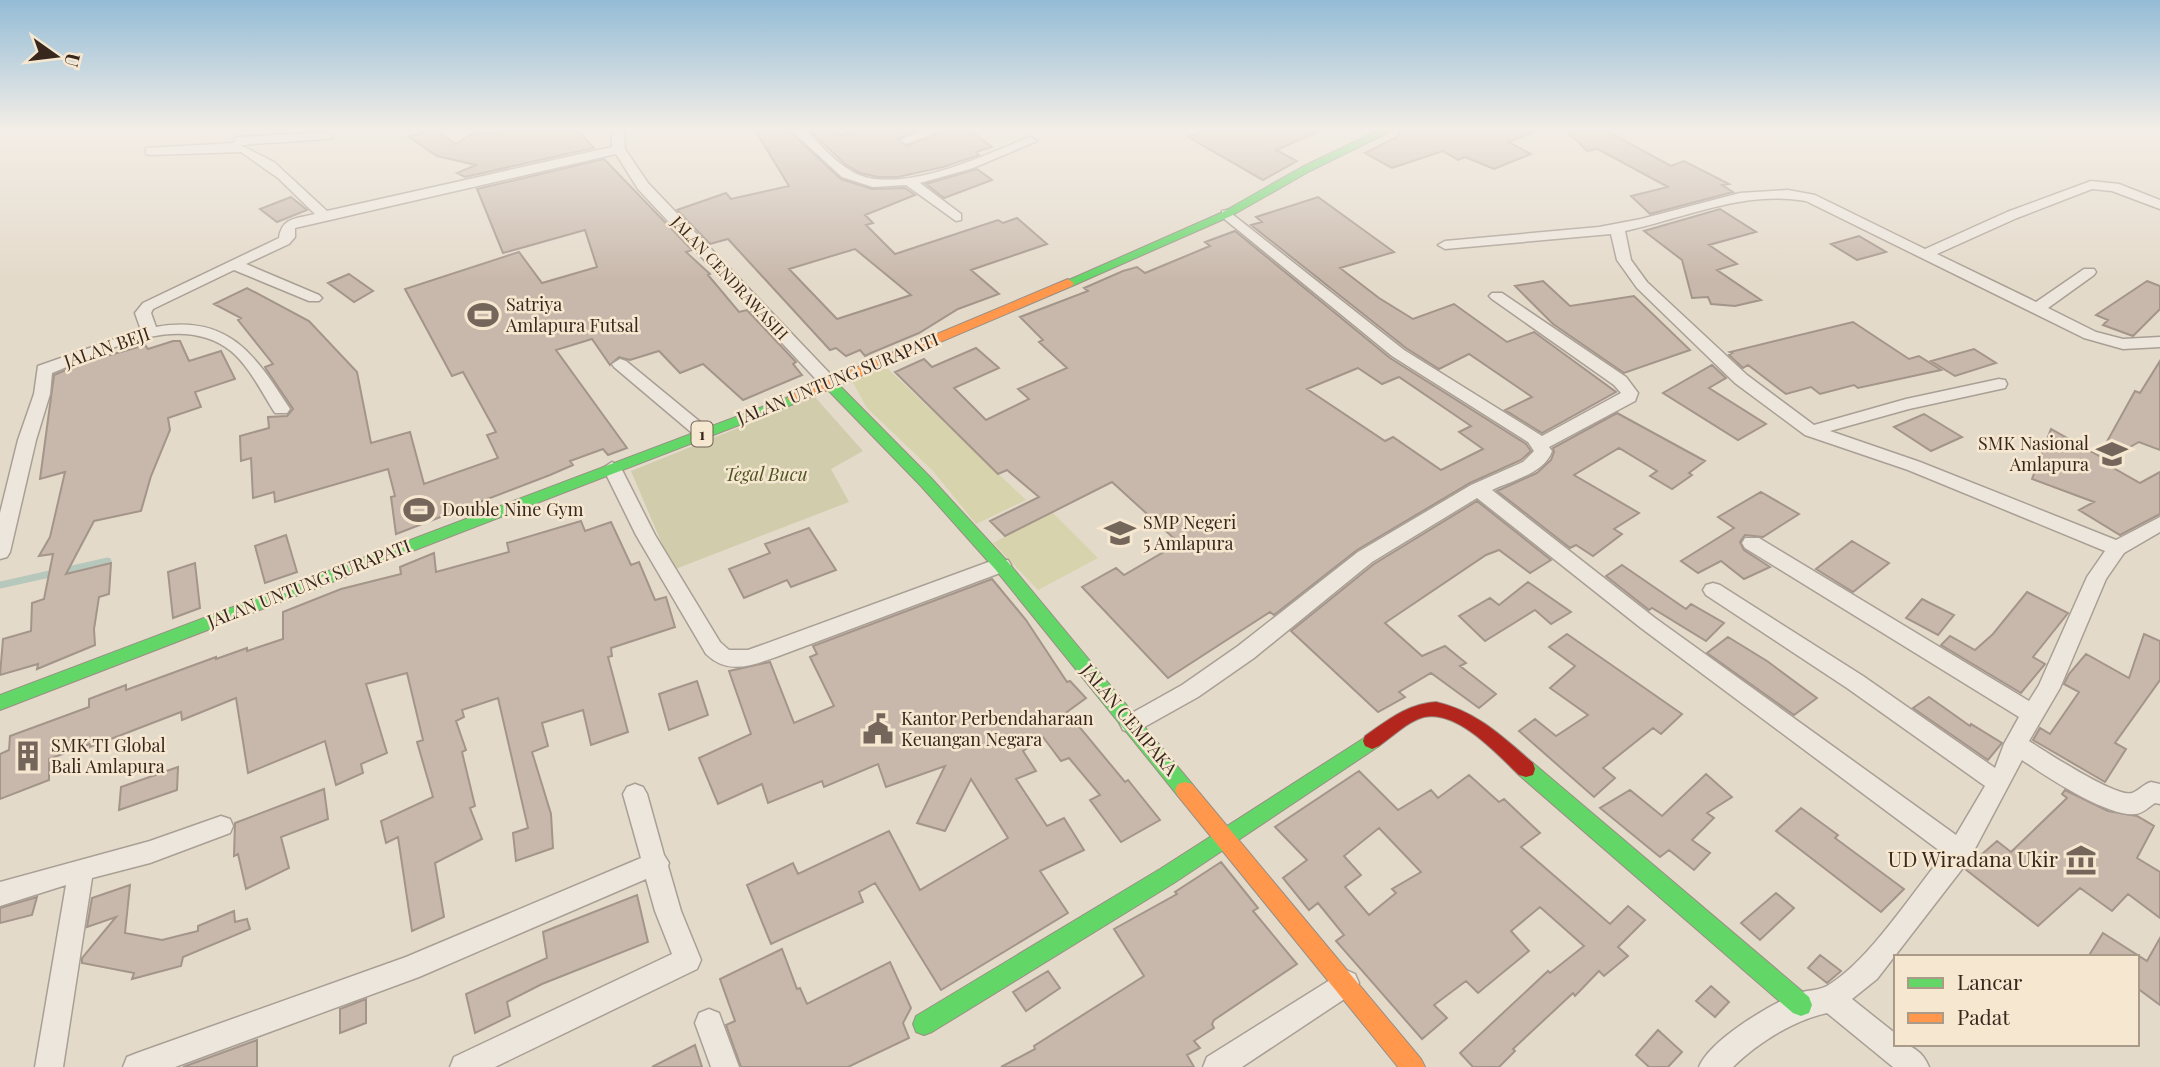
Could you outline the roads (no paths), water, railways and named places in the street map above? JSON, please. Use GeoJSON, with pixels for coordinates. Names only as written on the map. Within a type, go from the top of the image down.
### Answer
{"type":"FeatureCollection","features":[{"type":"Feature","properties":{"kind":"main road","name":"JALAN UNTUNG SURAPATI"},"geometry":{"type":"LineString","coordinates":[[0,703],[831,385],[1227,214],[1287,180]]}},
{"type":"Feature","properties":{"kind":"main road","name":"JALAN CEMPAKA"},"geometry":{"type":"LineString","coordinates":[[831,385],[926,482],[1001,565],[1413,1067]]}},
{"type":"Feature","properties":{"kind":"main road"},"geometry":{"type":"LineString","coordinates":[[924,1024],[1070,938],[1227,839],[1422,708],[1434,706],[1465,718],[1656,878],[1801,1005]]}},
{"type":"Feature","properties":{"kind":"street"},"geometry":{"type":"LineString","coordinates":[[286,180],[324,216]]}},
{"type":"Feature","properties":{"kind":"street"},"geometry":{"type":"LineString","coordinates":[[150,332],[143,313],[148,306],[284,242],[288,237],[286,230],[290,225],[483,180]]}},
{"type":"Feature","properties":{"kind":"street","name":"JALAN CENDRAWASIH"},"geometry":{"type":"LineString","coordinates":[[639,180],[831,385]]}},
{"type":"Feature","properties":{"kind":"street"},"geometry":{"type":"LineString","coordinates":[[863,180],[886,185],[917,180]]}},
{"type":"Feature","properties":{"kind":"street"},"geometry":{"type":"LineString","coordinates":[[910,182],[956,217]]}},
{"type":"Feature","properties":{"kind":"street"},"geometry":{"type":"LineString","coordinates":[[1923,255],[2012,215],[2091,185],[2114,187],[2160,205]]}},
{"type":"Feature","properties":{"kind":"street"},"geometry":{"type":"LineString","coordinates":[[1445,244],[1617,229],[1750,196],[1786,192],[1810,198],[2035,310],[2108,342],[2160,342]]}},
{"type":"Feature","properties":{"kind":"street"},"geometry":{"type":"LineString","coordinates":[[1131,724],[1190,691],[1246,652],[1365,557],[1478,489],[1528,466],[1541,457],[1543,451],[1540,444],[1398,353],[1227,214]]}},
{"type":"Feature","properties":{"kind":"street"},"geometry":{"type":"LineString","coordinates":[[1617,229],[1624,260],[1642,285],[1741,379],[1811,431],[1914,466],[2117,548]]}},
{"type":"Feature","properties":{"kind":"street"},"geometry":{"type":"LineString","coordinates":[[233,265],[314,298]]}},
{"type":"Feature","properties":{"kind":"street"},"geometry":{"type":"LineString","coordinates":[[2035,310],[2090,272]]}},
{"type":"Feature","properties":{"kind":"street"},"geometry":{"type":"LineString","coordinates":[[1497,296],[1620,381],[1630,391],[1629,397],[1540,444]]}},
{"type":"Feature","properties":{"kind":"street","name":"JALAN BEJI"},"geometry":{"type":"LineString","coordinates":[[0,552],[27,440],[42,394],[44,370],[150,332],[195,329],[225,340],[237,348],[258,373],[281,409]]}},
{"type":"Feature","properties":{"kind":"street"},"geometry":{"type":"LineString","coordinates":[[620,364],[655,396],[704,434]]}},
{"type":"Feature","properties":{"kind":"street"},"geometry":{"type":"LineString","coordinates":[[1811,431],[1906,404],[1999,384]]}},
{"type":"Feature","properties":{"kind":"street"},"geometry":{"type":"LineString","coordinates":[[611,468],[646,535],[713,648],[724,658],[748,658],[769,651],[1001,565]]}},
{"type":"Feature","properties":{"kind":"street"},"geometry":{"type":"LineString","coordinates":[[1478,489],[1669,640],[1960,852]]}},
{"type":"Feature","properties":{"kind":"street"},"geometry":{"type":"LineString","coordinates":[[1713,1067],[1734,1046],[1801,1005],[1831,999],[1868,970],[1960,852],[2009,764],[2015,744],[2049,688],[2097,577],[2117,548],[2160,524]]}},
{"type":"Feature","properties":{"kind":"street"},"geometry":{"type":"LineString","coordinates":[[1752,543],[2032,714]]}},
{"type":"Feature","properties":{"kind":"street"},"geometry":{"type":"LineString","coordinates":[[1713,590],[1855,682],[1999,783]]}},
{"type":"Feature","properties":{"kind":"street"},"geometry":{"type":"LineString","coordinates":[[2015,744],[2098,792],[2121,802],[2136,804],[2151,792],[2160,794]]}},
{"type":"Feature","properties":{"kind":"street"},"geometry":{"type":"LineString","coordinates":[[464,1067],[688,960],[668,911],[657,863],[635,794]]}},
{"type":"Feature","properties":{"kind":"street"},"geometry":{"type":"LineString","coordinates":[[0,894],[150,852],[221,826]]}},
{"type":"Feature","properties":{"kind":"street"},"geometry":{"type":"LineString","coordinates":[[137,1067],[410,968],[657,863]]}},
{"type":"Feature","properties":{"kind":"street"},"geometry":{"type":"LineString","coordinates":[[49,1067],[81,870]]}},
{"type":"Feature","properties":{"kind":"street"},"geometry":{"type":"LineString","coordinates":[[1217,1067],[1346,984]]}},
{"type":"Feature","properties":{"kind":"street"},"geometry":{"type":"LineString","coordinates":[[1831,999],[1915,1067]]}},
{"type":"Feature","properties":{"kind":"street"},"geometry":{"type":"LineString","coordinates":[[709,1023],[725,1067]]}},
{"type":"Feature","properties":{"kind":"waterway"},"geometry":{"type":"LineString","coordinates":[[0,585],[108,561]]}},
{"type":"Feature","properties":{"kind":"place","name":"Satriya Amlapura Futsal"},"geometry":{"type":"Point","coordinates":[483,315]}},
{"type":"Feature","properties":{"kind":"place","name":"SMK Nasional Amlapura"},"geometry":{"type":"Point","coordinates":[2112,454]}},
{"type":"Feature","properties":{"kind":"place","name":"Double Nine Gym"},"geometry":{"type":"Point","coordinates":[419,510]}},
{"type":"Feature","properties":{"kind":"place","name":"SMP Negeri 5 Amlapura"},"geometry":{"type":"Point","coordinates":[1120,533]}},
{"type":"Feature","properties":{"kind":"place","name":"Kantor Perbendaharaan Keuangan Negara"},"geometry":{"type":"Point","coordinates":[878,729]}},
{"type":"Feature","properties":{"kind":"place","name":"SMK TI Global Bali Amlapura"},"geometry":{"type":"Point","coordinates":[28,756]}},
{"type":"Feature","properties":{"kind":"place","name":"UD Wiradana Ukir"},"geometry":{"type":"Point","coordinates":[2081,860]}},
{"type":"Feature","properties":{"kind":"park label","name":"Tegal Bucu"},"geometry":{"type":"Point","coordinates":[766,475]}}]}
